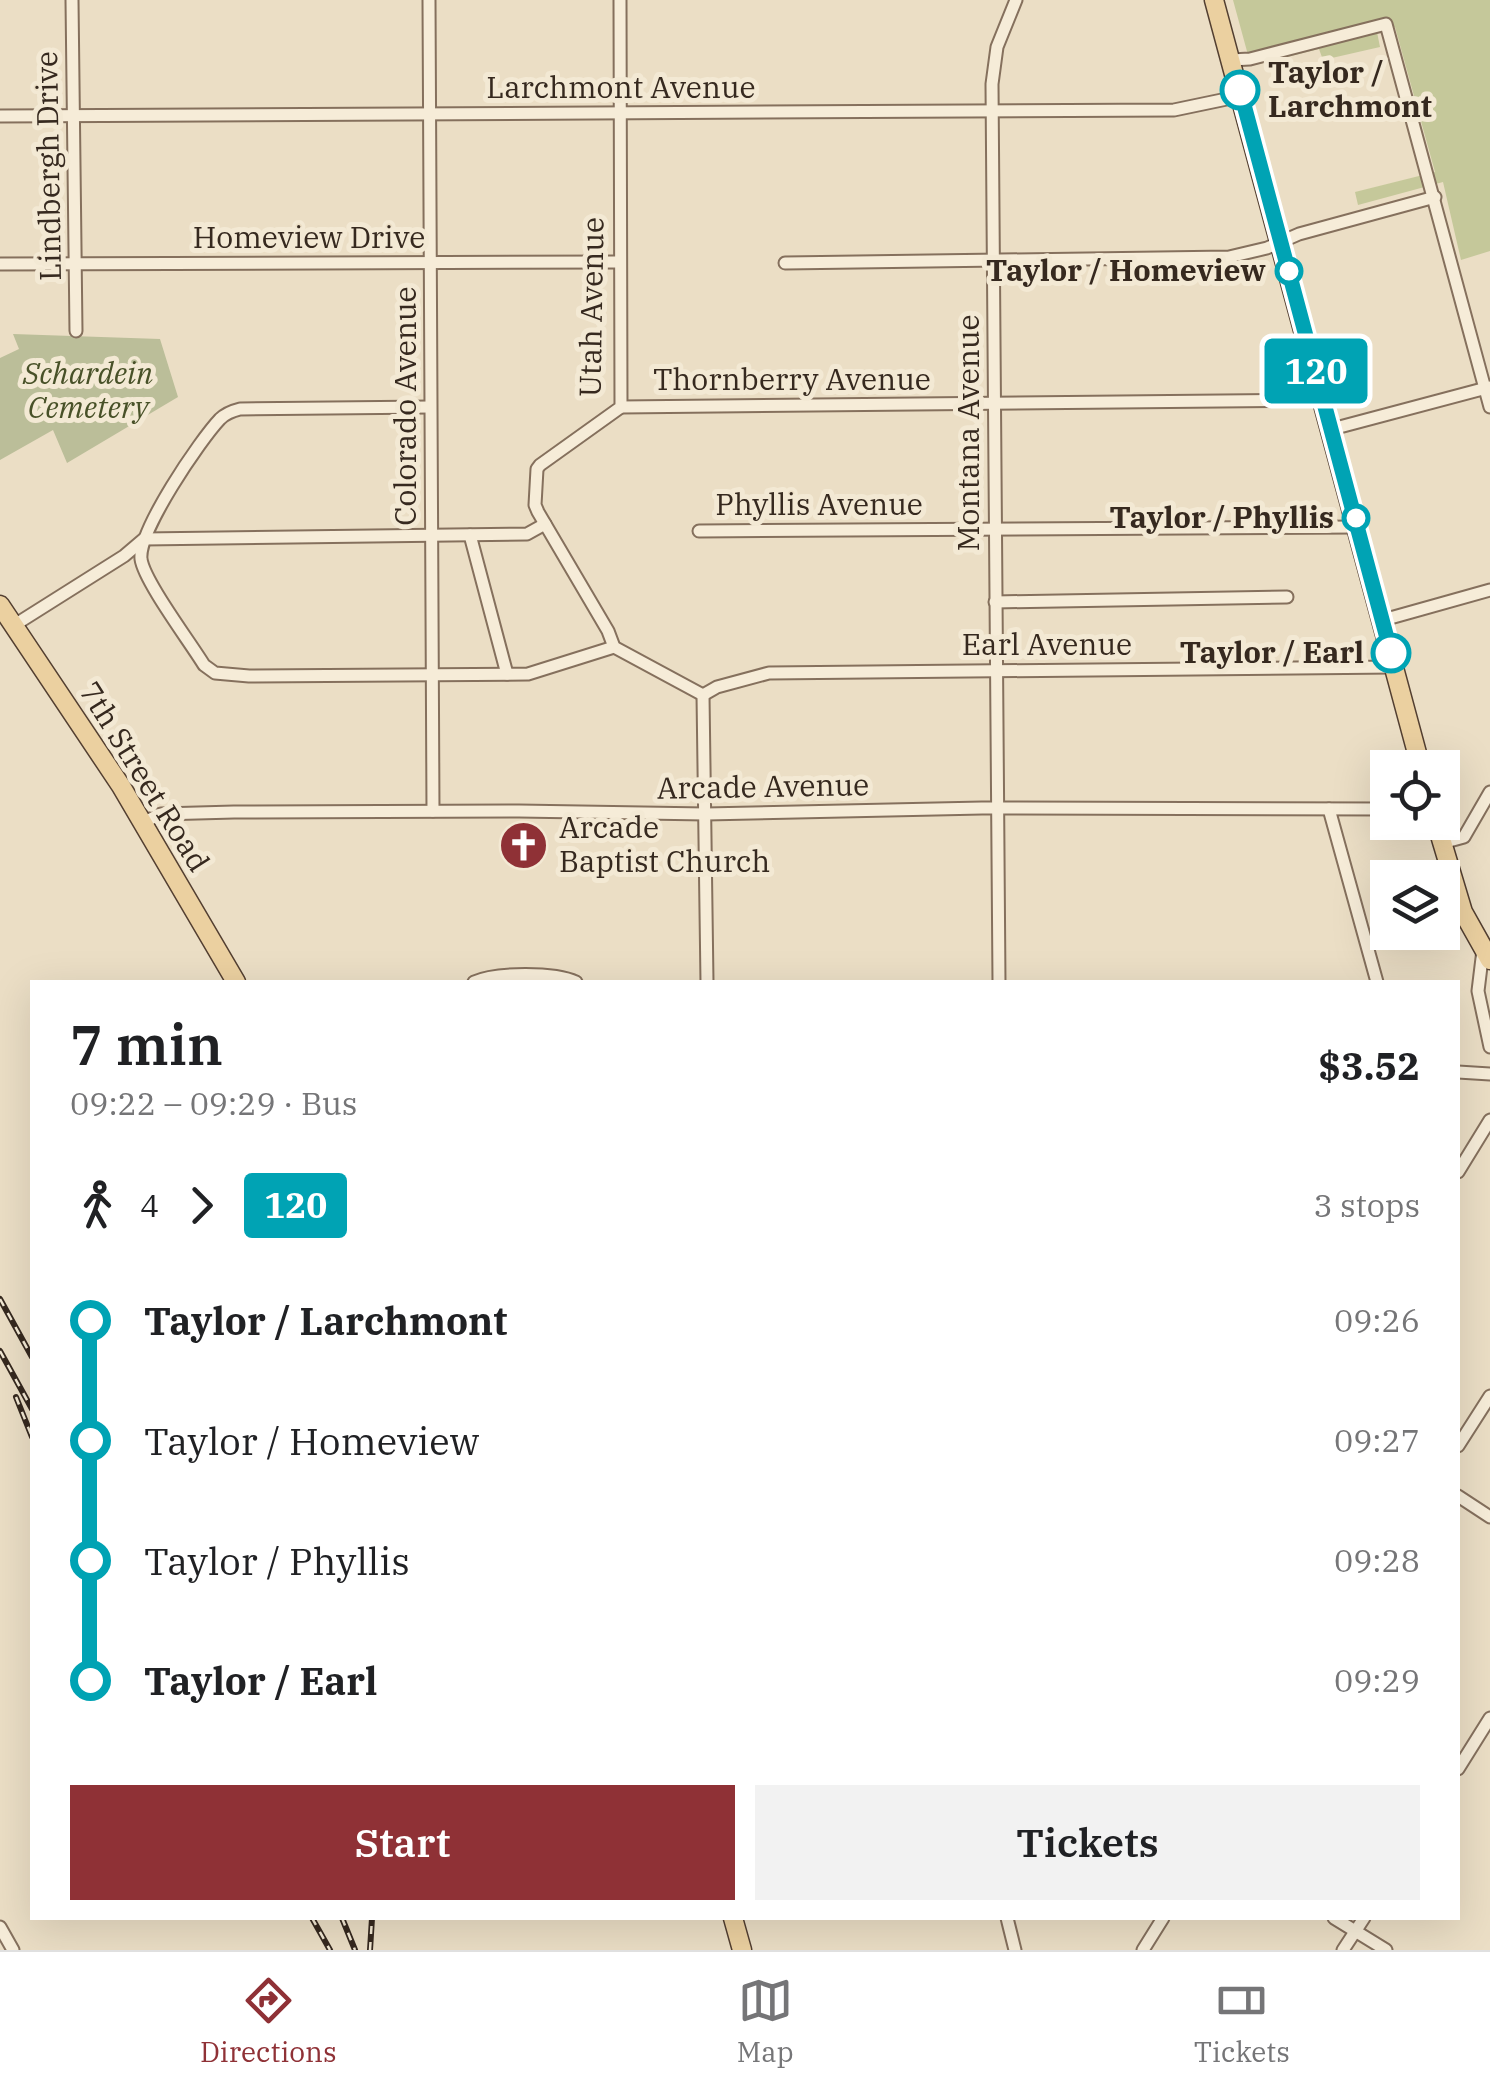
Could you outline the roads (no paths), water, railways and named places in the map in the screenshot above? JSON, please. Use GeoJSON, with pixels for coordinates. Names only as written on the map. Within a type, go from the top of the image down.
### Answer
{"type":"FeatureCollection","features":[{"type":"Feature","properties":{"kind":"main road"},"geometry":{"type":"LineString","coordinates":[[1214,0],[1417,750]]}},
{"type":"Feature","properties":{"kind":"main road","name":"7th Street Road"},"geometry":{"type":"LineString","coordinates":[[0,604],[121,786],[235,980]]}},
{"type":"Feature","properties":{"kind":"main road"},"geometry":{"type":"LineString","coordinates":[[1441,840],[1463,912],[1486,955]]}},
{"type":"Feature","properties":{"kind":"main road"},"geometry":{"type":"LineString","coordinates":[[734,1920],[742,1950]]}},
{"type":"Feature","properties":{"kind":"street","name":"Lindbergh Drive"},"geometry":{"type":"LineString","coordinates":[[72,0],[76,330]]}},
{"type":"Feature","properties":{"kind":"street","name":"Colorado Avenue"},"geometry":{"type":"LineString","coordinates":[[429,0],[434,811]]}},
{"type":"Feature","properties":{"kind":"street","name":"Utah Avenue"},"geometry":{"type":"LineString","coordinates":[[614,647],[608,630],[535,505],[537,469],[621,407],[620,0]]}},
{"type":"Feature","properties":{"kind":"street","name":"Montana Avenue"},"geometry":{"type":"LineString","coordinates":[[998,980],[992,111],[998,47],[1016,0]]}},
{"type":"Feature","properties":{"kind":"street"},"geometry":{"type":"LineString","coordinates":[[1231,60],[1250,59],[1386,24],[1490,407]]}},
{"type":"Feature","properties":{"kind":"street","name":"Larchmont Avenue"},"geometry":{"type":"LineString","coordinates":[[0,116],[1174,110],[1241,96]]}},
{"type":"Feature","properties":{"kind":"street"},"geometry":{"type":"LineString","coordinates":[[784,263],[1229,257],[1435,197]]}},
{"type":"Feature","properties":{"kind":"street","name":"Homeview Drive"},"geometry":{"type":"LineString","coordinates":[[0,264],[618,262]]}},
{"type":"Feature","properties":{"kind":"street"},"geometry":{"type":"LineString","coordinates":[[1332,429],[1487,388]]}},
{"type":"Feature","properties":{"kind":"street","name":"Thornberry Avenue"},"geometry":{"type":"LineString","coordinates":[[621,407],[1324,400]]}},
{"type":"Feature","properties":{"kind":"street"},"geometry":{"type":"LineString","coordinates":[[430,407],[232,411],[217,422],[156,512],[144,539],[142,562],[204,665],[215,673],[528,674],[614,647],[703,695],[707,980]]}},
{"type":"Feature","properties":{"kind":"street"},"geometry":{"type":"LineString","coordinates":[[13,626],[124,556],[144,539],[527,534],[546,524]]}},
{"type":"Feature","properties":{"kind":"street","name":"Phyllis Avenue"},"geometry":{"type":"LineString","coordinates":[[699,531],[1358,527]]}},
{"type":"Feature","properties":{"kind":"street"},"geometry":{"type":"LineString","coordinates":[[470,534],[507,674]]}},
{"type":"Feature","properties":{"kind":"street"},"geometry":{"type":"LineString","coordinates":[[1383,620],[1490,590]]}},
{"type":"Feature","properties":{"kind":"street"},"geometry":{"type":"LineString","coordinates":[[996,602],[1287,597]]}},
{"type":"Feature","properties":{"kind":"street","name":"Earl Avenue"},"geometry":{"type":"LineString","coordinates":[[703,695],[769,672],[1395,667]]}},
{"type":"Feature","properties":{"kind":"street"},"geometry":{"type":"LineString","coordinates":[[1442,843],[1464,836],[1490,792]]}},
{"type":"Feature","properties":{"kind":"street","name":"Arcade Avenue"},"geometry":{"type":"LineString","coordinates":[[142,823],[161,814],[1370,808]]}},
{"type":"Feature","properties":{"kind":"street"},"geometry":{"type":"LineString","coordinates":[[1329,809],[1376,980]]}},
{"type":"Feature","properties":{"kind":"street"},"geometry":{"type":"LineString","coordinates":[[1486,955],[1478,991],[1490,1048]]}},
{"type":"Feature","properties":{"kind":"street"},"geometry":{"type":"LineString","coordinates":[[481,980],[496,976],[556,976],[569,980]]}},
{"type":"Feature","properties":{"kind":"street"},"geometry":{"type":"LineString","coordinates":[[1460,1072],[1490,1074]]}},
{"type":"Feature","properties":{"kind":"street"},"geometry":{"type":"LineString","coordinates":[[1460,1169],[1490,1120]]}},
{"type":"Feature","properties":{"kind":"street"},"geometry":{"type":"LineString","coordinates":[[1460,1443],[1490,1396]]}},
{"type":"Feature","properties":{"kind":"street"},"geometry":{"type":"LineString","coordinates":[[1460,1497],[1490,1517]]}},
{"type":"Feature","properties":{"kind":"street"},"geometry":{"type":"LineString","coordinates":[[1460,1766],[1490,1718]]}},
{"type":"Feature","properties":{"kind":"street"},"geometry":{"type":"LineString","coordinates":[[1008,1920],[1015,1950]]}},
{"type":"Feature","properties":{"kind":"street"},"geometry":{"type":"LineString","coordinates":[[1143,1950],[1163,1920]]}},
{"type":"Feature","properties":{"kind":"street"},"geometry":{"type":"LineString","coordinates":[[1337,1920],[1386,1950]]}},
{"type":"Feature","properties":{"kind":"street"},"geometry":{"type":"LineString","coordinates":[[1343,1950],[1363,1920]]}},
{"type":"Feature","properties":{"kind":"street"},"geometry":{"type":"LineString","coordinates":[[0,1927],[13,1950]]}},
{"type":"Feature","properties":{"kind":"railway"},"geometry":{"type":"LineString","coordinates":[[0,1299],[30,1353]]}},
{"type":"Feature","properties":{"kind":"railway"},"geometry":{"type":"LineString","coordinates":[[0,1351],[30,1405]]}},
{"type":"Feature","properties":{"kind":"railway"},"geometry":{"type":"LineString","coordinates":[[16,1397],[30,1432]]}},
{"type":"Feature","properties":{"kind":"railway"},"geometry":{"type":"LineString","coordinates":[[313,1920],[330,1950]]}},
{"type":"Feature","properties":{"kind":"railway"},"geometry":{"type":"LineString","coordinates":[[343,1920],[355,1950]]}},
{"type":"Feature","properties":{"kind":"railway"},"geometry":{"type":"LineString","coordinates":[[370,1950],[372,1920]]}},
{"type":"Feature","properties":{"kind":"place","name":"Taylor / Larchmont"},"geometry":{"type":"Point","coordinates":[1240,90]}},
{"type":"Feature","properties":{"kind":"place","name":"Taylor / Homeview"},"geometry":{"type":"Point","coordinates":[1289,271]}},
{"type":"Feature","properties":{"kind":"place","name":"Taylor / Phyllis"},"geometry":{"type":"Point","coordinates":[1356,518]}},
{"type":"Feature","properties":{"kind":"place","name":"Taylor / Earl"},"geometry":{"type":"Point","coordinates":[1391,653]}},
{"type":"Feature","properties":{"kind":"place","name":"Arcade Baptist Church"},"geometry":{"type":"Point","coordinates":[524,845]}},
{"type":"Feature","properties":{"kind":"park label","name":"Schardein Cemetery"},"geometry":{"type":"Point","coordinates":[88,391]}}]}
